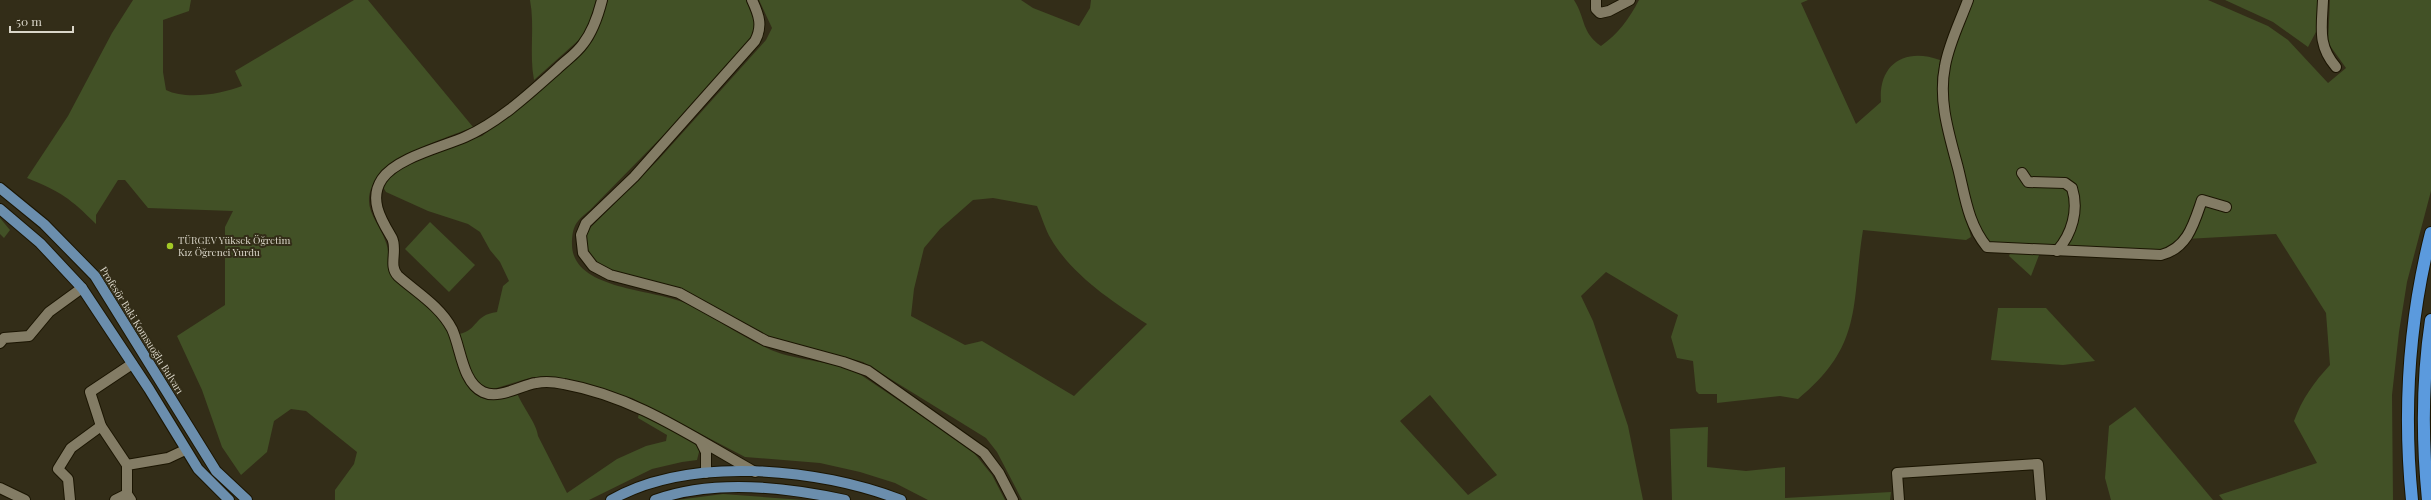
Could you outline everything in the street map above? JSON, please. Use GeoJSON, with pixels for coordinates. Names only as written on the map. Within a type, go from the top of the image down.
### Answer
{"type":"FeatureCollection","features":[{"type":"Feature","properties":{"kind":"highway"},"geometry":{"type":"LineString","coordinates":[[2412,500],[2408,463],[2408,378],[2416,312],[2431,233]]}},
{"type":"Feature","properties":{"kind":"highway"},"geometry":{"type":"LineString","coordinates":[[2428,500],[2424,461],[2424,420],[2426,361],[2431,320]]}},
{"type":"Feature","properties":{"kind":"main road","name":"Profesör Baki Komsuoğlu Bulvarı"},"geometry":{"type":"LineString","coordinates":[[0,188],[44,224],[95,276],[216,471],[247,500]]}},
{"type":"Feature","properties":{"kind":"main road"},"geometry":{"type":"LineString","coordinates":[[0,209],[40,243],[82,288],[132,364],[185,450],[204,477],[229,500]]}},
{"type":"Feature","properties":{"kind":"main road"},"geometry":{"type":"LineString","coordinates":[[610,500],[646,485],[706,473],[755,472],[839,480],[901,500]]}},
{"type":"Feature","properties":{"kind":"main road"},"geometry":{"type":"LineString","coordinates":[[655,500],[696,490],[731,487],[815,494],[846,500]]}},
{"type":"Feature","properties":{"kind":"street"},"geometry":{"type":"LineString","coordinates":[[602,0],[590,35],[573,55],[505,112],[479,130],[421,153],[386,174],[379,185],[377,209],[394,244],[395,274],[438,310],[446,320],[455,337],[469,377],[483,392],[494,394],[546,382],[584,388],[647,410],[755,472]]}},
{"type":"Feature","properties":{"kind":"street"},"geometry":{"type":"LineString","coordinates":[[752,0],[760,18],[759,35],[755,41],[634,177],[586,223],[581,235],[583,253],[594,266],[606,273],[679,293],[766,341],[793,350],[843,362],[868,371],[984,453],[999,473],[1013,500]]}},
{"type":"Feature","properties":{"kind":"street"},"geometry":{"type":"LineString","coordinates":[[1596,0],[1596,9],[1600,13],[1609,11],[1630,0]]}},
{"type":"Feature","properties":{"kind":"street"},"geometry":{"type":"LineString","coordinates":[[1968,0],[1946,58],[1943,94],[1947,130],[1971,222],[1978,236],[1987,247],[2154,255],[2165,254],[2178,247],[2186,239],[2202,200],[2226,207]]}},
{"type":"Feature","properties":{"kind":"street"},"geometry":{"type":"LineString","coordinates":[[2323,0],[2323,48],[2336,67]]}},
{"type":"Feature","properties":{"kind":"street"},"geometry":{"type":"LineString","coordinates":[[2022,173],[2024,179],[2028,182],[2065,183],[2072,188],[2075,201],[2075,214],[2068,232],[2057,251]]}},
{"type":"Feature","properties":{"kind":"street"},"geometry":{"type":"LineString","coordinates":[[0,343],[4,338],[29,336],[49,312],[82,288]]}},
{"type":"Feature","properties":{"kind":"street"},"geometry":{"type":"LineString","coordinates":[[115,500],[129,497],[127,465],[101,426],[90,392],[132,364]]}},
{"type":"Feature","properties":{"kind":"street"},"geometry":{"type":"LineString","coordinates":[[70,500],[68,479],[58,468],[71,448],[101,426]]}},
{"type":"Feature","properties":{"kind":"street"},"geometry":{"type":"LineString","coordinates":[[701,442],[706,452],[706,473]]}},
{"type":"Feature","properties":{"kind":"street"},"geometry":{"type":"LineString","coordinates":[[127,465],[168,458],[185,450]]}},
{"type":"Feature","properties":{"kind":"street"},"geometry":{"type":"LineString","coordinates":[[1899,500],[1897,472],[2038,464],[2041,500]]}},
{"type":"Feature","properties":{"kind":"street"},"geometry":{"type":"LineString","coordinates":[[0,488],[25,500]]}},
{"type":"Feature","properties":{"kind":"green space"},"geometry":{"type":"Polygon","coordinates":[[[133,0],[191,0],[189,11],[163,20],[163,72],[166,90],[184,95],[204,95],[242,86],[235,71],[354,0],[368,0],[473,127],[427,145],[394,163],[381,174],[372,186],[369,201],[373,216],[387,245],[390,269],[393,278],[428,305],[444,324],[466,383],[474,393],[483,398],[496,399],[517,393],[535,426],[538,436],[567,493],[617,459],[646,446],[666,441],[667,435],[638,418],[639,413],[693,442],[700,448],[697,460],[652,469],[589,500],[335,500],[335,490],[354,464],[357,452],[306,411],[291,409],[274,421],[267,452],[241,475],[222,447],[202,390],[177,336],[225,305],[225,227],[233,211],[148,208],[125,180],[118,180],[96,215],[96,224],[64,196],[27,178],[68,116],[112,33],[133,0]]]}},
{"type":"Feature","properties":{"kind":"green space"},"geometry":{"type":"Polygon","coordinates":[[[530,0],[596,0],[589,24],[581,38],[534,80],[532,60],[532,20],[530,0]]]}},
{"type":"Feature","properties":{"kind":"green space"},"geometry":{"type":"Polygon","coordinates":[[[608,0],[746,0],[755,22],[753,35],[745,47],[692,106],[590,210],[581,217],[574,228],[572,238],[572,245],[576,260],[586,271],[600,279],[617,286],[671,298],[685,303],[771,350],[794,357],[840,366],[861,375],[971,449],[992,475],[1005,500],[928,500],[895,483],[860,472],[820,463],[745,457],[632,398],[573,382],[533,377],[490,390],[477,380],[469,366],[459,334],[470,329],[484,316],[497,312],[503,286],[509,281],[500,262],[490,250],[480,232],[468,224],[428,211],[386,192],[383,187],[392,174],[410,163],[435,151],[482,136],[567,68],[593,40],[608,0]]]}},
{"type":"Feature","properties":{"kind":"green space"},"geometry":{"type":"Polygon","coordinates":[[[759,0],[1021,0],[1033,8],[1079,26],[1090,8],[1091,0],[1574,0],[1590,36],[1601,46],[1623,26],[1639,0],[1808,0],[1801,3],[1856,124],[1881,102],[1881,89],[1884,78],[1889,69],[1896,62],[1905,58],[1916,56],[1940,60],[1937,80],[1940,115],[1971,237],[1966,240],[1863,230],[1855,302],[1851,322],[1844,342],[1834,360],[1819,379],[1798,399],[1780,396],[1717,403],[1717,394],[1699,394],[1696,391],[1693,361],[1677,358],[1671,337],[1678,315],[1606,272],[1581,296],[1593,321],[1628,426],[1643,500],[1022,500],[997,452],[986,438],[863,362],[764,335],[681,289],[630,277],[601,267],[591,259],[587,249],[587,234],[591,227],[659,159],[766,40],[772,28],[759,0]],[[993,198],[973,200],[940,229],[924,248],[914,289],[911,316],[965,345],[982,341],[1074,396],[1147,324],[1107,297],[1070,265],[1051,239],[1037,206],[993,198]],[[1430,395],[1400,421],[1468,495],[1497,475],[1430,395]]]}},
{"type":"Feature","properties":{"kind":"green space"},"geometry":{"type":"Polygon","coordinates":[[[1973,0],[2208,0],[2268,26],[2288,40],[2328,83],[2346,68],[2328,43],[2330,0],[2431,0],[2431,191],[2407,282],[2399,332],[2392,395],[2393,500],[2223,500],[2219,495],[2317,463],[2294,421],[2309,391],[2330,365],[2326,313],[2276,234],[2186,239],[2169,252],[2041,250],[2031,276],[2009,256],[2011,251],[1991,244],[1981,233],[1972,214],[1964,190],[1953,136],[1949,110],[1948,88],[1948,72],[1952,53],[1973,0]]]}},
{"type":"Feature","properties":{"kind":"green space"},"geometry":{"type":"Polygon","coordinates":[[[2225,0],[2319,0],[2317,30],[2308,47],[2273,22],[2225,0]]]}},
{"type":"Feature","properties":{"kind":"green space"},"geometry":{"type":"Polygon","coordinates":[[[0,218],[10,230],[4,238],[0,234],[0,218]]]}},
{"type":"Feature","properties":{"kind":"green space"},"geometry":{"type":"Polygon","coordinates":[[[430,222],[475,265],[449,292],[405,249],[430,222]]]}},
{"type":"Feature","properties":{"kind":"green space"},"geometry":{"type":"Polygon","coordinates":[[[1998,308],[2046,308],[2095,361],[2063,365],[1991,360],[1998,308]]]}},
{"type":"Feature","properties":{"kind":"green space"},"geometry":{"type":"Polygon","coordinates":[[[2135,407],[2213,500],[2111,500],[2105,478],[2109,426],[2135,407]]]}},
{"type":"Feature","properties":{"kind":"green space"},"geometry":{"type":"Polygon","coordinates":[[[1708,427],[1707,467],[1746,471],[1785,467],[1785,498],[1891,492],[1890,500],[1672,500],[1670,429],[1708,427]]]}},
{"type":"Feature","properties":{"kind":"green space"},"geometry":{"type":"Polygon","coordinates":[[[723,494],[803,500],[677,500],[723,494]]]}},
{"type":"Feature","properties":{"kind":"place","name":"TÜRGEV Yüksek Öğretim Kız Öğrenci Yurdu"},"geometry":{"type":"Point","coordinates":[170,246]}}]}
